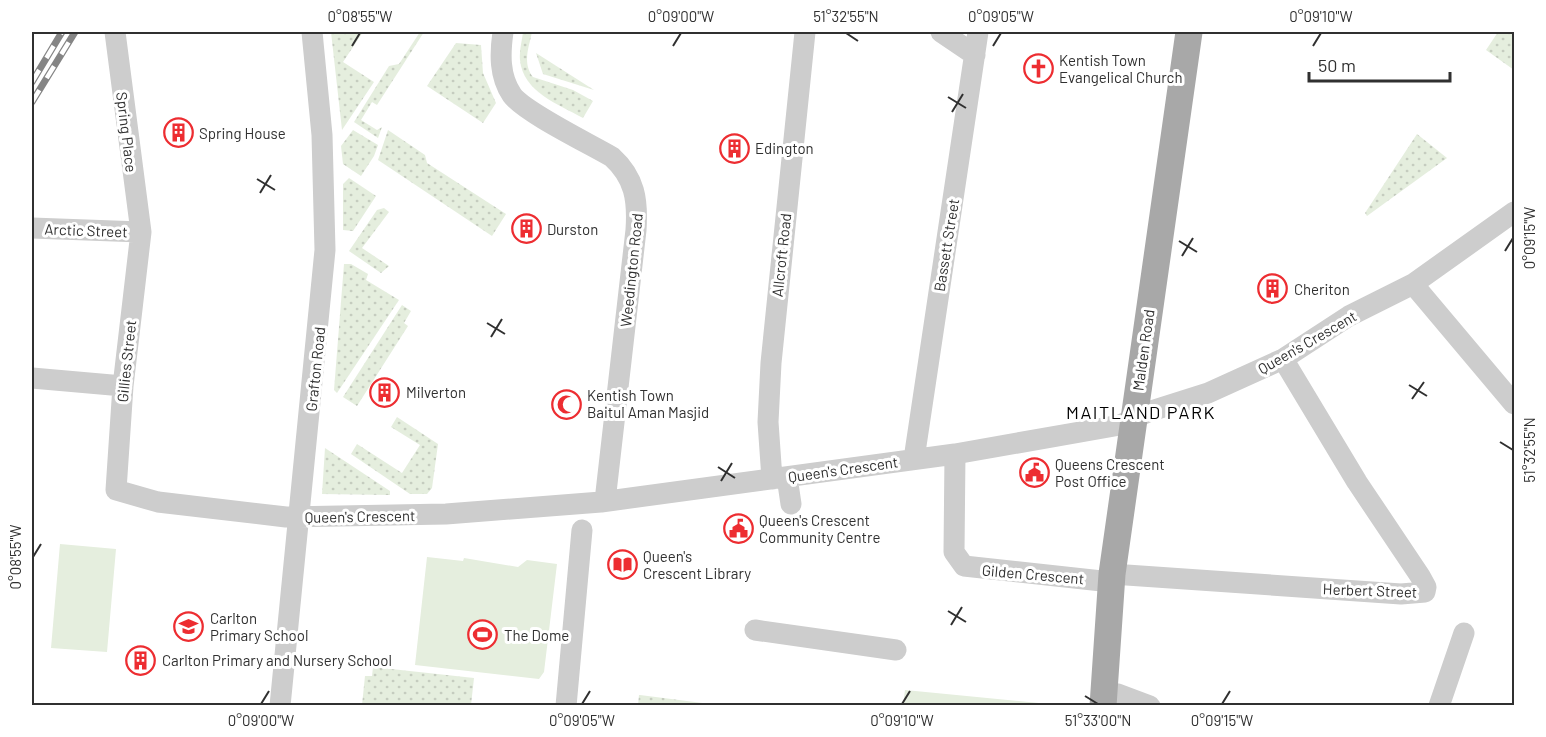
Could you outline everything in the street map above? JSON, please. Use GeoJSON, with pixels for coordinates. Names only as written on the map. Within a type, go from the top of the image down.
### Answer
{"type":"FeatureCollection","features":[{"type":"Feature","properties":{"kind":"main road","name":"Malden Road"},"geometry":{"type":"LineString","coordinates":[[1103,699],[1111,578],[1189,32]]}},
{"type":"Feature","properties":{"kind":"street","name":"Spring Place"},"geometry":{"type":"LineString","coordinates":[[115,32],[141,232]]}},
{"type":"Feature","properties":{"kind":"street","name":"Grafton Road"},"geometry":{"type":"LineString","coordinates":[[280,705],[325,250],[322,135],[312,32]]}},
{"type":"Feature","properties":{"kind":"street","name":"Weedington Road"},"geometry":{"type":"LineString","coordinates":[[504,32],[501,52],[503,75],[513,97],[612,157],[624,168],[634,188],[638,208],[636,230],[605,501]]}},
{"type":"Feature","properties":{"kind":"street","name":"Allcroft Road"},"geometry":{"type":"LineString","coordinates":[[791,504],[779,478],[769,445],[770,386],[782,242],[805,32]]}},
{"type":"Feature","properties":{"kind":"street"},"geometry":{"type":"LineString","coordinates":[[941,32],[975,55]]}},
{"type":"Feature","properties":{"kind":"street","name":"Bassett Street"},"geometry":{"type":"LineString","coordinates":[[914,459],[978,32]]}},
{"type":"Feature","properties":{"kind":"street","name":"Queen's Crescent"},"geometry":{"type":"LineString","coordinates":[[116,490],[183,506],[299,517],[582,519],[605,501],[955,454],[1105,428],[1132,421],[1148,412],[1208,393],[1283,359],[1349,316],[1413,284],[1515,212]]}},
{"type":"Feature","properties":{"kind":"street","name":"Arctic Street"},"geometry":{"type":"LineString","coordinates":[[32,228],[141,232]]}},
{"type":"Feature","properties":{"kind":"street","name":"Gillies Street"},"geometry":{"type":"LineString","coordinates":[[116,490],[123,386],[141,232]]}},
{"type":"Feature","properties":{"kind":"street"},"geometry":{"type":"LineString","coordinates":[[1413,284],[1515,404]]}},
{"type":"Feature","properties":{"kind":"street","name":"Herbert Street"},"geometry":{"type":"LineString","coordinates":[[1111,578],[1401,594],[1425,592],[1426,587],[1420,576],[1357,482],[1283,359]]}},
{"type":"Feature","properties":{"kind":"street"},"geometry":{"type":"LineString","coordinates":[[32,378],[123,386]]}},
{"type":"Feature","properties":{"kind":"street","name":"Gilden Crescent"},"geometry":{"type":"LineString","coordinates":[[955,454],[954,552],[964,566],[1111,578]]}},
{"type":"Feature","properties":{"kind":"street"},"geometry":{"type":"LineString","coordinates":[[566,705],[582,519]]}},
{"type":"Feature","properties":{"kind":"street"},"geometry":{"type":"LineString","coordinates":[[755,630],[896,650]]}},
{"type":"Feature","properties":{"kind":"street"},"geometry":{"type":"LineString","coordinates":[[1438,705],[1464,633]]}},
{"type":"Feature","properties":{"kind":"street"},"geometry":{"type":"LineString","coordinates":[[1103,699],[1118,694],[1150,705]]}},
{"type":"Feature","properties":{"kind":"green space"},"geometry":{"type":"Polygon","coordinates":[[[331,32],[363,32],[343,62],[374,82],[342,130],[331,32]]]}},
{"type":"Feature","properties":{"kind":"green space"},"geometry":{"type":"Polygon","coordinates":[[[420,32],[424,32],[377,105],[372,102],[361,120],[377,130],[382,127],[378,138],[354,122],[389,66],[399,64],[420,32]]]}},
{"type":"Feature","properties":{"kind":"green space"},"geometry":{"type":"Polygon","coordinates":[[[523,32],[532,32],[527,61],[533,77],[573,90],[593,101],[583,118],[543,96],[528,81],[520,60],[523,32]]]}},
{"type":"Feature","properties":{"kind":"green space"},"geometry":{"type":"Polygon","coordinates":[[[1498,32],[1514,32],[1514,70],[1486,50],[1498,32]]]}},
{"type":"Feature","properties":{"kind":"green space"},"geometry":{"type":"Polygon","coordinates":[[[456,43],[481,45],[483,73],[496,103],[483,123],[427,86],[456,43]]]}},
{"type":"Feature","properties":{"kind":"green space"},"geometry":{"type":"Polygon","coordinates":[[[536,53],[594,90],[543,74],[536,53]]]}},
{"type":"Feature","properties":{"kind":"green space"},"geometry":{"type":"Polygon","coordinates":[[[353,130],[378,145],[361,176],[343,164],[341,146],[353,130]]]}},
{"type":"Feature","properties":{"kind":"green space"},"geometry":{"type":"Polygon","coordinates":[[[388,130],[425,155],[427,163],[506,214],[492,236],[378,160],[388,130]]]}},
{"type":"Feature","properties":{"kind":"green space"},"geometry":{"type":"Polygon","coordinates":[[[1417,134],[1447,158],[1367,216],[1365,213],[1417,134]]]}},
{"type":"Feature","properties":{"kind":"green space"},"geometry":{"type":"Polygon","coordinates":[[[349,178],[376,196],[353,231],[343,230],[343,184],[349,178]]]}},
{"type":"Feature","properties":{"kind":"green space"},"geometry":{"type":"Polygon","coordinates":[[[384,208],[389,212],[362,248],[389,266],[381,273],[349,251],[377,210],[384,208]]]}},
{"type":"Feature","properties":{"kind":"green space"},"geometry":{"type":"Polygon","coordinates":[[[344,264],[351,264],[368,274],[366,280],[399,300],[337,393],[334,390],[344,264]]]}},
{"type":"Feature","properties":{"kind":"green space"},"geometry":{"type":"Polygon","coordinates":[[[402,305],[411,311],[404,323],[408,326],[357,406],[343,397],[402,305]]]}},
{"type":"Feature","properties":{"kind":"green space"},"geometry":{"type":"Polygon","coordinates":[[[397,417],[438,444],[432,488],[427,494],[410,494],[351,454],[357,444],[402,473],[420,445],[391,427],[397,417]]]}},
{"type":"Feature","properties":{"kind":"green space"},"geometry":{"type":"Polygon","coordinates":[[[325,448],[390,491],[390,495],[322,494],[325,448]]]}},
{"type":"Feature","properties":{"kind":"green space"},"geometry":{"type":"Polygon","coordinates":[[[60,544],[116,549],[107,652],[51,648],[60,544]]]}},
{"type":"Feature","properties":{"kind":"green space","name":"The Dome"},"geometry":{"type":"Polygon","coordinates":[[[427,557],[463,561],[464,558],[518,567],[527,560],[557,564],[544,672],[539,679],[415,665],[427,557]]]}},
{"type":"Feature","properties":{"kind":"green space"},"geometry":{"type":"Polygon","coordinates":[[[373,667],[474,678],[471,705],[362,705],[365,676],[372,676],[373,667]]]}},
{"type":"Feature","properties":{"kind":"green space"},"geometry":{"type":"Polygon","coordinates":[[[905,690],[1059,705],[903,705],[905,690]]]}},
{"type":"Feature","properties":{"kind":"green space"},"geometry":{"type":"Polygon","coordinates":[[[640,695],[718,705],[638,705],[640,695]]]}},
{"type":"Feature","properties":{"kind":"railway"},"geometry":{"type":"LineString","coordinates":[[32,82],[62,32]]}},
{"type":"Feature","properties":{"kind":"railway"},"geometry":{"type":"LineString","coordinates":[[32,102],[75,32]]}},
{"type":"Feature","properties":{"kind":"place","name":"Kentish Town Evangelical Church"},"geometry":{"type":"Point","coordinates":[1038,69]}},
{"type":"Feature","properties":{"kind":"place","name":"Spring House"},"geometry":{"type":"Point","coordinates":[178,133]}},
{"type":"Feature","properties":{"kind":"place","name":"Edington"},"geometry":{"type":"Point","coordinates":[734,148]}},
{"type":"Feature","properties":{"kind":"place","name":"Durston"},"geometry":{"type":"Point","coordinates":[526,229]}},
{"type":"Feature","properties":{"kind":"place","name":"Cheriton"},"geometry":{"type":"Point","coordinates":[1273,289]}},
{"type":"Feature","properties":{"kind":"place","name":"Milverton"},"geometry":{"type":"Point","coordinates":[385,392]}},
{"type":"Feature","properties":{"kind":"place","name":"Kentish Town Baitul Aman Masjid"},"geometry":{"type":"Point","coordinates":[566,404]}},
{"type":"Feature","properties":{"kind":"place","name":"Queens Crescent Post Office"},"geometry":{"type":"Point","coordinates":[1034,473]}},
{"type":"Feature","properties":{"kind":"place","name":"Queen's Crescent Community Centre"},"geometry":{"type":"Point","coordinates":[738,529]}},
{"type":"Feature","properties":{"kind":"place","name":"Queen's Crescent Library"},"geometry":{"type":"Point","coordinates":[622,565]}},
{"type":"Feature","properties":{"kind":"place","name":"Carlton Primary School"},"geometry":{"type":"Point","coordinates":[189,627]}},
{"type":"Feature","properties":{"kind":"place","name":"The Dome"},"geometry":{"type":"Point","coordinates":[483,635]}},
{"type":"Feature","properties":{"kind":"place","name":"Carlton Primary and Nursery School"},"geometry":{"type":"Point","coordinates":[141,660]}},
{"type":"Feature","properties":{"kind":"district","name":"MAITLAND PARK"},"geometry":{"type":"Point","coordinates":[1141,412]}}]}
